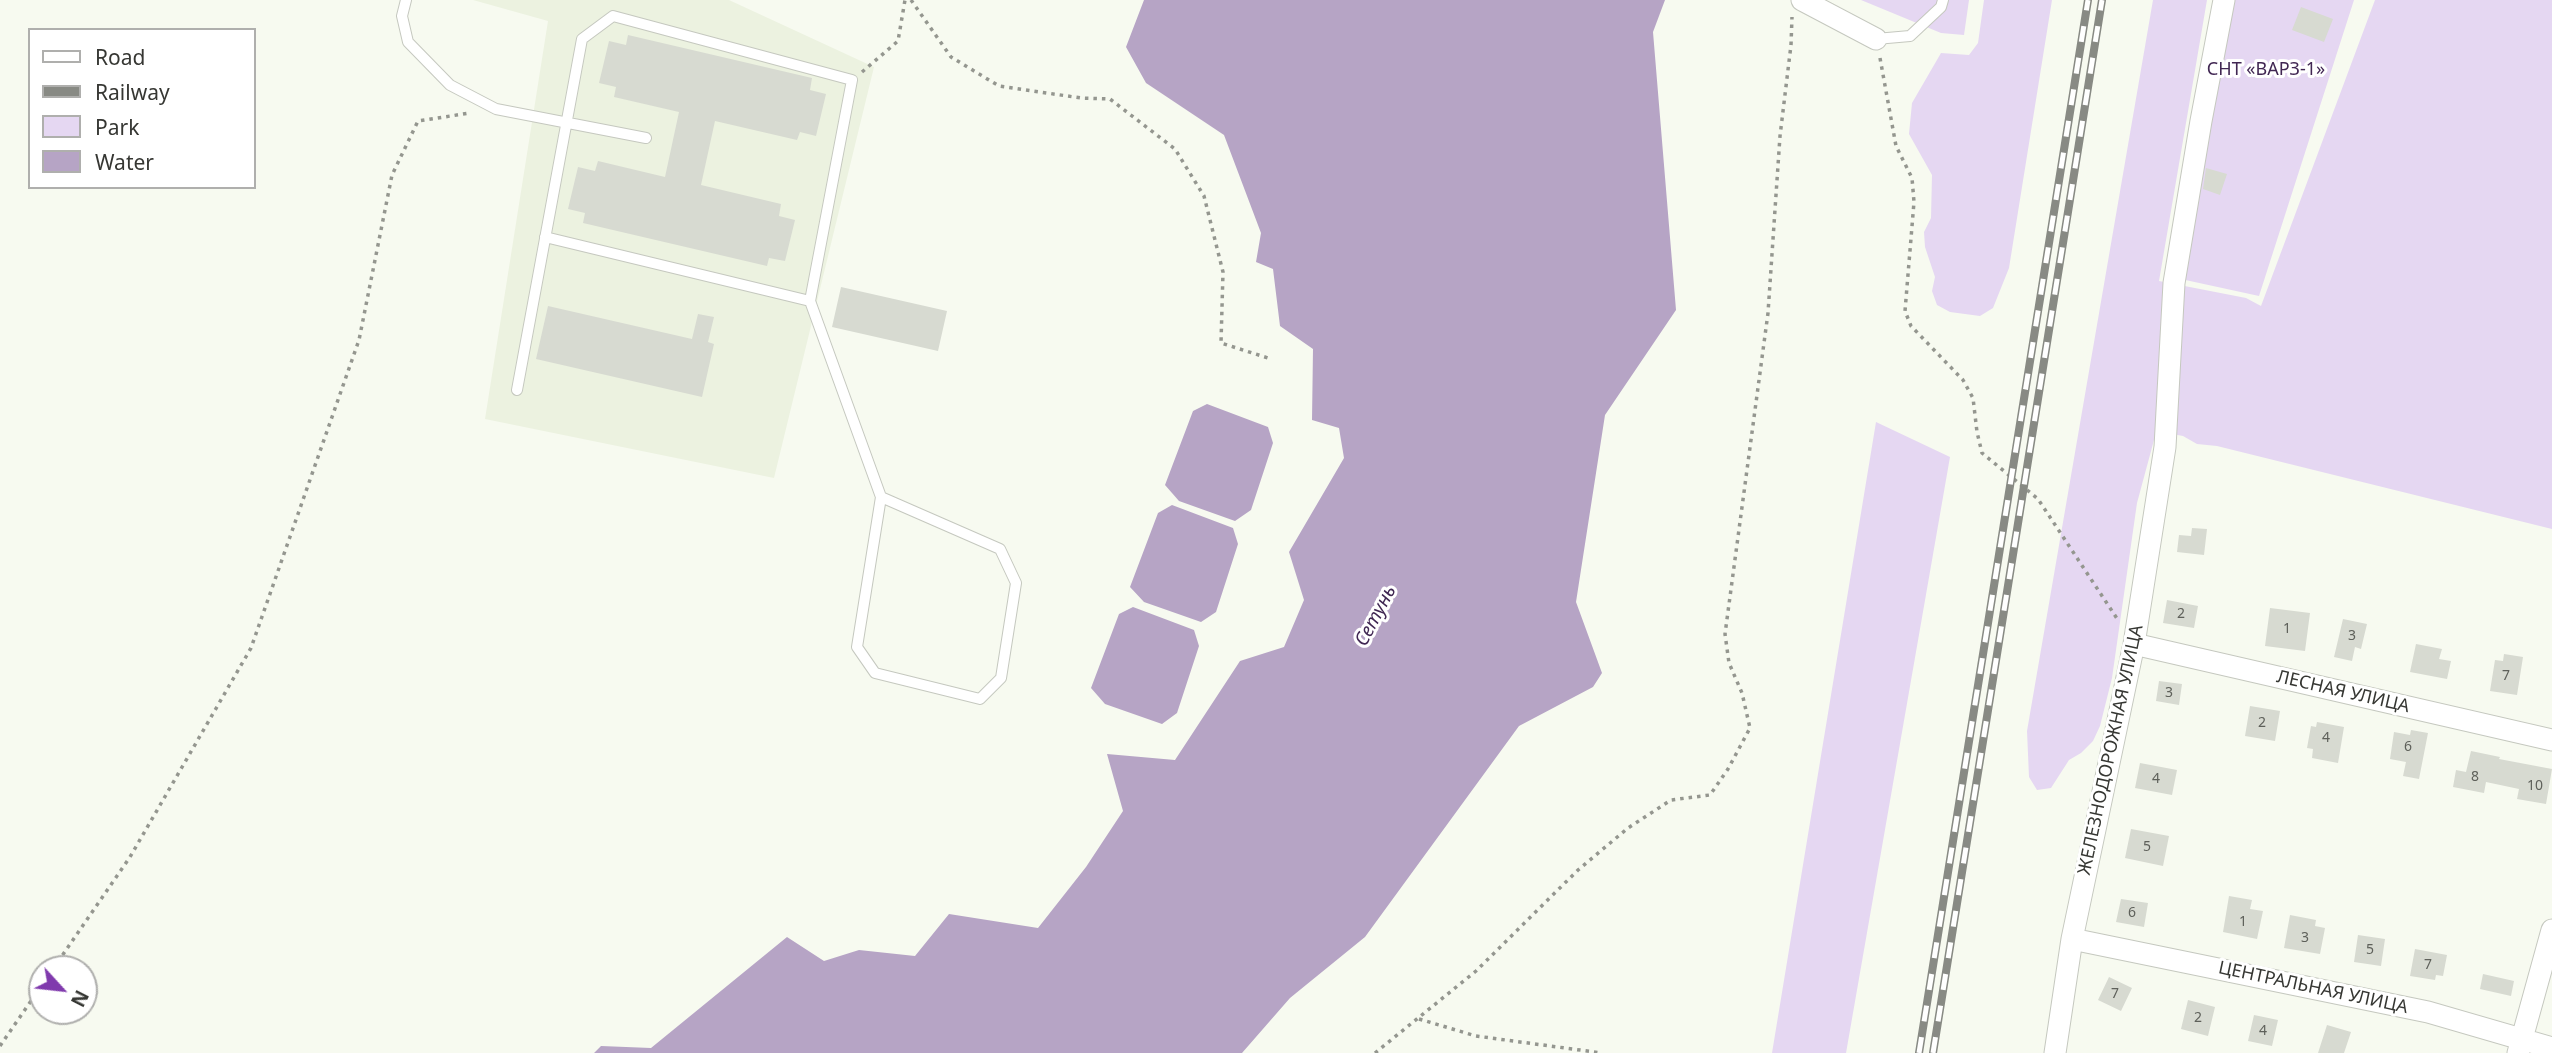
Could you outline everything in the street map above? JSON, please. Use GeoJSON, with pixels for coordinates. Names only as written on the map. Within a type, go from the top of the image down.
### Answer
{"type":"FeatureCollection","features":[{"type":"Feature","properties":{"kind":"street","name":"ЖЕЛЕЗНОДОРОЖНАЯ УЛИЦА"},"geometry":{"type":"LineString","coordinates":[[2055,1053],[2072,939],[2134,645],[2165,447],[2174,282],[2224,0]]}},
{"type":"Feature","properties":{"kind":"street"},"geometry":{"type":"LineString","coordinates":[[1797,6],[1876,39]]}},
{"type":"Feature","properties":{"kind":"street","name":"ЛЕСНАЯ УЛИЦА"},"geometry":{"type":"LineString","coordinates":[[2134,645],[2552,740]]}},
{"type":"Feature","properties":{"kind":"street"},"geometry":{"type":"LineString","coordinates":[[2520,1046],[2552,930]]}},
{"type":"Feature","properties":{"kind":"street","name":"ЦЕНТРАЛЬНАЯ УЛИЦА"},"geometry":{"type":"LineString","coordinates":[[2072,939],[2428,1012],[2520,1046],[2552,1048]]}},
{"type":"Feature","properties":{"kind":"lane"},"geometry":{"type":"LineString","coordinates":[[406,0],[402,16],[408,42],[450,85],[496,109],[646,138]]}},
{"type":"Feature","properties":{"kind":"lane"},"geometry":{"type":"LineString","coordinates":[[1876,39],[1910,36],[1941,7],[1943,0]]}},
{"type":"Feature","properties":{"kind":"lane"},"geometry":{"type":"LineString","coordinates":[[517,390],[582,39],[613,16],[852,80],[810,301],[880,497],[857,647],[876,673],[980,699],[1002,678],[1016,583],[1000,549],[880,497]]}},
{"type":"Feature","properties":{"kind":"lane"},"geometry":{"type":"LineString","coordinates":[[545,237],[810,301]]}},
{"type":"Feature","properties":{"kind":"path"},"geometry":{"type":"LineString","coordinates":[[852,80],[898,41],[905,0]]}},
{"type":"Feature","properties":{"kind":"path"},"geometry":{"type":"LineString","coordinates":[[911,0],[951,57],[999,86],[1081,98],[1110,99],[1175,149],[1204,196],[1220,259],[1223,272],[1221,343],[1268,358]]}},
{"type":"Feature","properties":{"kind":"path"},"geometry":{"type":"LineString","coordinates":[[1375,1053],[1476,971],[1578,870],[1628,828],[1671,800],[1710,795],[1728,769],[1750,728],[1742,693],[1729,663],[1725,634],[1768,313],[1780,136],[1797,6]]}},
{"type":"Feature","properties":{"kind":"path"},"geometry":{"type":"LineString","coordinates":[[1876,39],[1896,146],[1912,178],[1914,202],[1905,311],[1911,327],[1963,380],[1973,398],[1982,453],[2038,499],[2134,645]]}},
{"type":"Feature","properties":{"kind":"path"},"geometry":{"type":"LineString","coordinates":[[63,955],[130,857],[251,648],[359,340],[392,175],[418,121],[496,109]]}},
{"type":"Feature","properties":{"kind":"path"},"geometry":{"type":"LineString","coordinates":[[0,1046],[28,1005]]}},
{"type":"Feature","properties":{"kind":"path"},"geometry":{"type":"LineString","coordinates":[[1419,1019],[1476,1036],[1601,1053]]}},
{"type":"Feature","properties":{"kind":"shaded area"},"geometry":{"type":"Polygon","coordinates":[[[473,0],[729,0],[874,67],[774,478],[485,419],[548,21],[473,0]]]}},
{"type":"Feature","properties":{"kind":"green space"},"geometry":{"type":"Polygon","coordinates":[[[1861,0],[1969,0],[1964,35],[1941,33],[1861,0]]]}},
{"type":"Feature","properties":{"kind":"green space"},"geometry":{"type":"Polygon","coordinates":[[[1984,0],[2052,0],[2009,268],[1993,308],[1980,316],[1950,312],[1937,305],[1932,291],[1935,277],[1925,247],[1924,232],[1931,218],[1932,175],[1909,134],[1912,103],[1941,53],[1969,55],[1978,43],[1984,0]]]}},
{"type":"Feature","properties":{"kind":"green space"},"geometry":{"type":"Polygon","coordinates":[[[2153,0],[2207,0],[2159,281],[2246,298],[2261,306],[2375,0],[2552,0],[2552,529],[2217,446],[2197,444],[2183,436],[2167,433],[2154,440],[2137,503],[2112,678],[2100,726],[2093,741],[2069,760],[2051,788],[2037,790],[2029,777],[2027,731],[2153,0]]]}},
{"type":"Feature","properties":{"kind":"green space","name":"СНТ «ВАРЗ-1»"},"geometry":{"type":"Polygon","coordinates":[[[2216,0],[2354,0],[2259,296],[2167,276],[2216,0]]]}},
{"type":"Feature","properties":{"kind":"green space"},"geometry":{"type":"Polygon","coordinates":[[[1876,422],[1950,457],[1846,1053],[1772,1053],[1876,422]]]}},
{"type":"Feature","properties":{"kind":"water","name":"Сетунь"},"geometry":{"type":"Polygon","coordinates":[[[1144,0],[1665,0],[1653,32],[1676,310],[1605,415],[1576,602],[1602,673],[1593,687],[1519,726],[1365,937],[1290,998],[1242,1053],[594,1053],[601,1046],[651,1048],[787,937],[824,961],[859,950],[915,956],[949,914],[1038,928],[1086,867],[1123,811],[1107,754],[1175,760],[1240,661],[1284,647],[1304,600],[1289,552],[1344,458],[1339,428],[1312,420],[1313,349],[1280,326],[1273,269],[1256,262],[1261,233],[1224,135],[1146,83],[1126,47],[1144,0]]]}},
{"type":"Feature","properties":{"kind":"water"},"geometry":{"type":"Polygon","coordinates":[[[1207,404],[1268,427],[1273,443],[1251,510],[1235,521],[1179,501],[1165,485],[1193,411],[1207,404]]]}},
{"type":"Feature","properties":{"kind":"water"},"geometry":{"type":"Polygon","coordinates":[[[1172,505],[1233,528],[1238,544],[1216,612],[1201,622],[1144,602],[1130,587],[1158,513],[1172,505]]]}},
{"type":"Feature","properties":{"kind":"water"},"geometry":{"type":"Polygon","coordinates":[[[1133,607],[1194,630],[1199,646],[1177,713],[1162,724],[1105,704],[1091,688],[1119,614],[1133,607]]]}},
{"type":"Feature","properties":{"kind":"building"},"geometry":{"type":"Polygon","coordinates":[[[2301,7],[2333,19],[2324,42],[2292,30],[2301,7]]]}},
{"type":"Feature","properties":{"kind":"building"},"geometry":{"type":"Polygon","coordinates":[[[628,35],[812,78],[810,90],[826,94],[816,136],[800,132],[797,140],[715,121],[701,185],[781,204],[779,216],[795,220],[785,261],[769,258],[767,266],[583,223],[585,213],[568,209],[578,167],[595,171],[598,161],[665,177],[679,112],[614,97],[616,87],[599,83],[609,41],[626,45],[628,35]]]}},
{"type":"Feature","properties":{"kind":"building"},"geometry":{"type":"Polygon","coordinates":[[[2206,168],[2227,174],[2220,195],[2203,189],[2206,168]]]}},
{"type":"Feature","properties":{"kind":"building"},"geometry":{"type":"Polygon","coordinates":[[[841,287],[947,311],[938,351],[832,327],[841,287]]]}},
{"type":"Feature","properties":{"kind":"building"},"geometry":{"type":"Polygon","coordinates":[[[548,306],[692,339],[698,314],[714,317],[708,342],[714,344],[702,397],[536,359],[548,306]]]}},
{"type":"Feature","properties":{"kind":"building"},"geometry":{"type":"Polygon","coordinates":[[[2192,528],[2207,529],[2204,555],[2177,552],[2179,535],[2191,536],[2192,528]]]}},
{"type":"Feature","properties":{"kind":"building"},"geometry":{"type":"Polygon","coordinates":[[[2167,600],[2198,606],[2194,628],[2163,623],[2167,600]]]}},
{"type":"Feature","properties":{"kind":"building"},"geometry":{"type":"Polygon","coordinates":[[[2270,608],[2310,613],[2305,651],[2265,646],[2270,608]]]}},
{"type":"Feature","properties":{"kind":"building"},"geometry":{"type":"Polygon","coordinates":[[[2343,619],[2367,624],[2361,649],[2355,647],[2352,661],[2334,657],[2343,619]]]}},
{"type":"Feature","properties":{"kind":"building"},"geometry":{"type":"Polygon","coordinates":[[[2416,644],[2442,649],[2439,659],[2451,661],[2447,679],[2410,672],[2416,644]]]}},
{"type":"Feature","properties":{"kind":"building"},"geometry":{"type":"Polygon","coordinates":[[[2504,654],[2523,657],[2517,695],[2490,691],[2495,660],[2503,661],[2504,654]]]}},
{"type":"Feature","properties":{"kind":"building"},"geometry":{"type":"Polygon","coordinates":[[[2159,681],[2182,684],[2179,705],[2156,701],[2159,681]]]}},
{"type":"Feature","properties":{"kind":"building"},"geometry":{"type":"Polygon","coordinates":[[[2250,706],[2280,711],[2275,741],[2245,736],[2250,706]]]}},
{"type":"Feature","properties":{"kind":"building"},"geometry":{"type":"Polygon","coordinates":[[[2317,722],[2344,727],[2338,763],[2312,758],[2313,749],[2307,748],[2311,726],[2316,727],[2317,722]]]}},
{"type":"Feature","properties":{"kind":"building"},"geometry":{"type":"Polygon","coordinates":[[[2411,730],[2428,733],[2419,779],[2403,776],[2406,762],[2390,759],[2394,732],[2410,735],[2411,730]]]}},
{"type":"Feature","properties":{"kind":"building"},"geometry":{"type":"Polygon","coordinates":[[[2471,751],[2552,769],[2546,804],[2517,799],[2519,789],[2486,782],[2484,793],[2453,787],[2456,770],[2466,772],[2471,751]]]}},
{"type":"Feature","properties":{"kind":"building"},"geometry":{"type":"Polygon","coordinates":[[[2140,763],[2177,770],[2172,795],[2135,788],[2140,763]]]}},
{"type":"Feature","properties":{"kind":"building"},"geometry":{"type":"Polygon","coordinates":[[[2131,829],[2169,836],[2163,866],[2125,858],[2131,829]]]}},
{"type":"Feature","properties":{"kind":"building"},"geometry":{"type":"Polygon","coordinates":[[[2229,896],[2252,900],[2250,909],[2263,911],[2257,939],[2223,932],[2229,896]]]}},
{"type":"Feature","properties":{"kind":"building"},"geometry":{"type":"Polygon","coordinates":[[[2121,899],[2148,903],[2144,927],[2116,922],[2121,899]]]}},
{"type":"Feature","properties":{"kind":"building"},"geometry":{"type":"Polygon","coordinates":[[[2290,915],[2316,920],[2315,926],[2325,928],[2320,954],[2284,948],[2290,915]]]}},
{"type":"Feature","properties":{"kind":"building"},"geometry":{"type":"Polygon","coordinates":[[[2358,935],[2385,939],[2381,966],[2354,962],[2358,935]]]}},
{"type":"Feature","properties":{"kind":"building"},"geometry":{"type":"Polygon","coordinates":[[[2415,949],[2447,955],[2443,976],[2436,975],[2435,980],[2410,976],[2415,949]]]}},
{"type":"Feature","properties":{"kind":"building"},"geometry":{"type":"Polygon","coordinates":[[[2483,974],[2514,981],[2511,996],[2480,989],[2483,974]]]}},
{"type":"Feature","properties":{"kind":"building"},"geometry":{"type":"Polygon","coordinates":[[[2109,977],[2132,988],[2121,1011],[2098,1000],[2109,977]]]}},
{"type":"Feature","properties":{"kind":"building"},"geometry":{"type":"Polygon","coordinates":[[[2188,1000],[2215,1007],[2208,1036],[2181,1029],[2188,1000]]]}},
{"type":"Feature","properties":{"kind":"building"},"geometry":{"type":"Polygon","coordinates":[[[2254,1015],[2278,1020],[2272,1046],[2248,1041],[2254,1015]]]}},
{"type":"Feature","properties":{"kind":"building"},"geometry":{"type":"Polygon","coordinates":[[[2327,1025],[2351,1032],[2344,1053],[2318,1053],[2327,1025]]]}},
{"type":"Feature","properties":{"kind":"railway"},"geometry":{"type":"LineString","coordinates":[[1919,1053],[2088,0]]}},
{"type":"Feature","properties":{"kind":"railway"},"geometry":{"type":"LineString","coordinates":[[1933,1053],[2102,0]]}}]}
